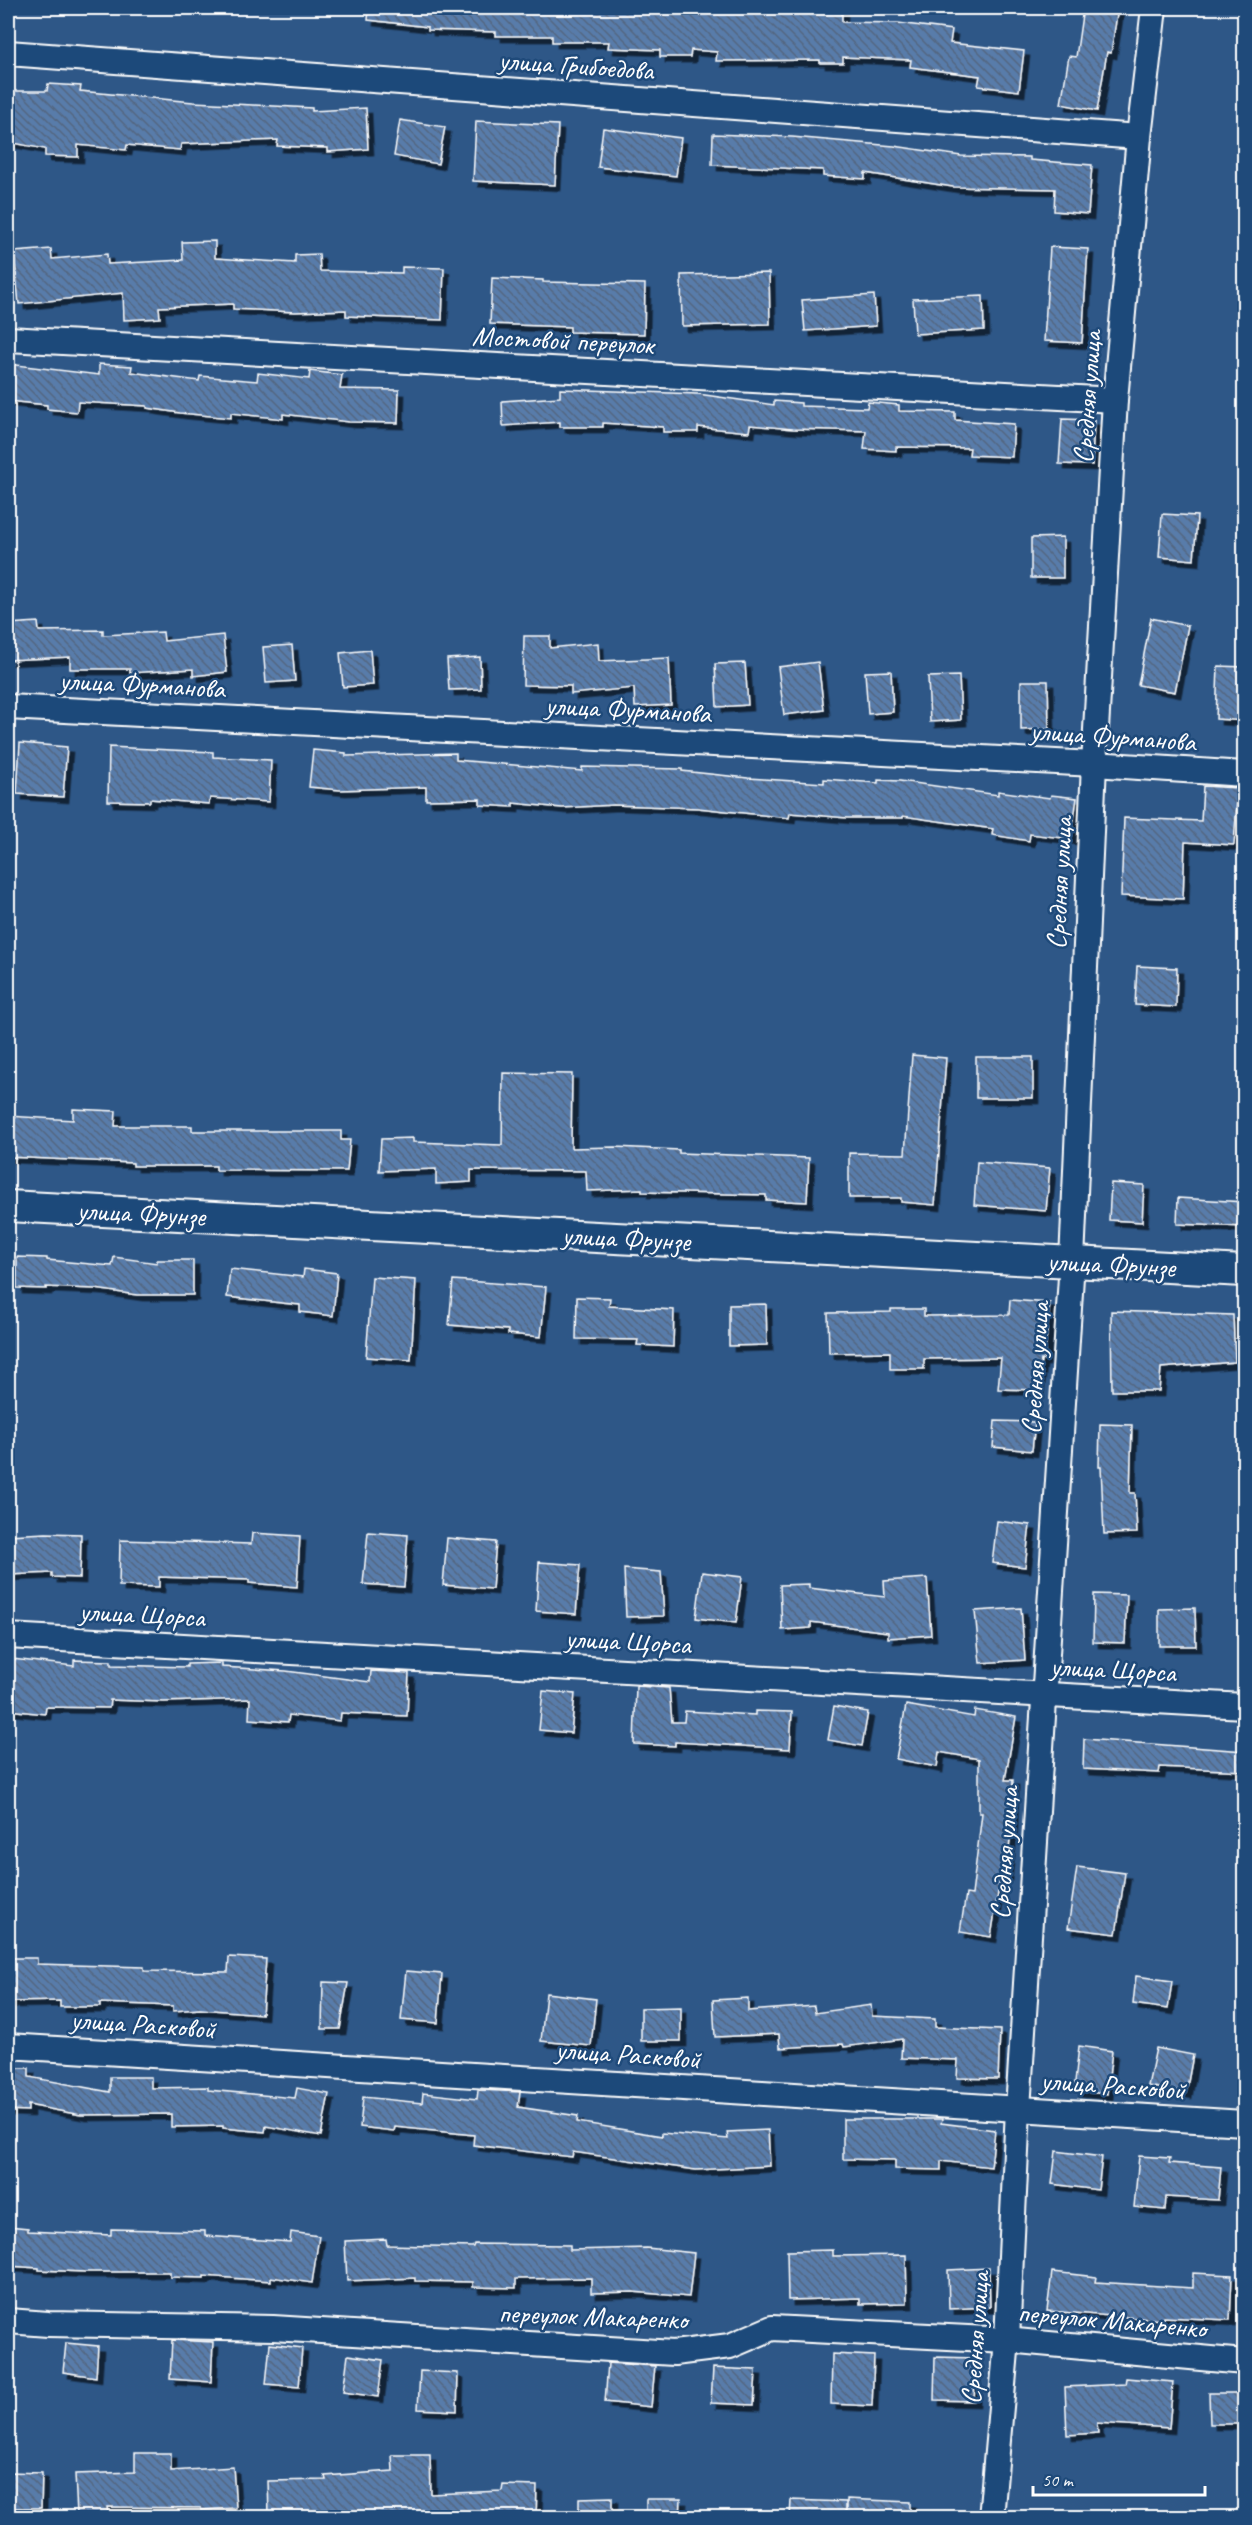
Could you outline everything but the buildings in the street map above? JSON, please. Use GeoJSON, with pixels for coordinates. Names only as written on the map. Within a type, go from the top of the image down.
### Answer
{"type":"FeatureCollection","features":[{"type":"Feature","properties":{"kind":"street","name":"Средняя улица"},"geometry":{"type":"LineString","coordinates":[[991,2517],[1007,2340],[1018,2109],[1072,1262],[1094,764],[1116,400],[1139,137],[1154,8]]}},
{"type":"Feature","properties":{"kind":"street","name":"улица Грибоедова"},"geometry":{"type":"LineString","coordinates":[[8,53],[1139,137]]}},
{"type":"Feature","properties":{"kind":"street","name":"Мостовой переулок"},"geometry":{"type":"LineString","coordinates":[[8,339],[1116,400]]}},
{"type":"Feature","properties":{"kind":"street","name":"улица Фурманова"},"geometry":{"type":"LineString","coordinates":[[8,707],[1094,764],[1245,774]]}},
{"type":"Feature","properties":{"kind":"street","name":"улица Фрунзе"},"geometry":{"type":"LineString","coordinates":[[8,1206],[1245,1271]]}},
{"type":"Feature","properties":{"kind":"street","name":"улица Щорса"},"geometry":{"type":"LineString","coordinates":[[8,1636],[1245,1706]]}},
{"type":"Feature","properties":{"kind":"street","name":"улица Расковой"},"geometry":{"type":"LineString","coordinates":[[8,2046],[1245,2123]]}},
{"type":"Feature","properties":{"kind":"street","name":"переулок Макаренко"},"geometry":{"type":"LineString","coordinates":[[8,2321],[48,2324],[273,2328],[674,2353],[730,2346],[772,2328],[1007,2340],[1245,2362]]}}]}
